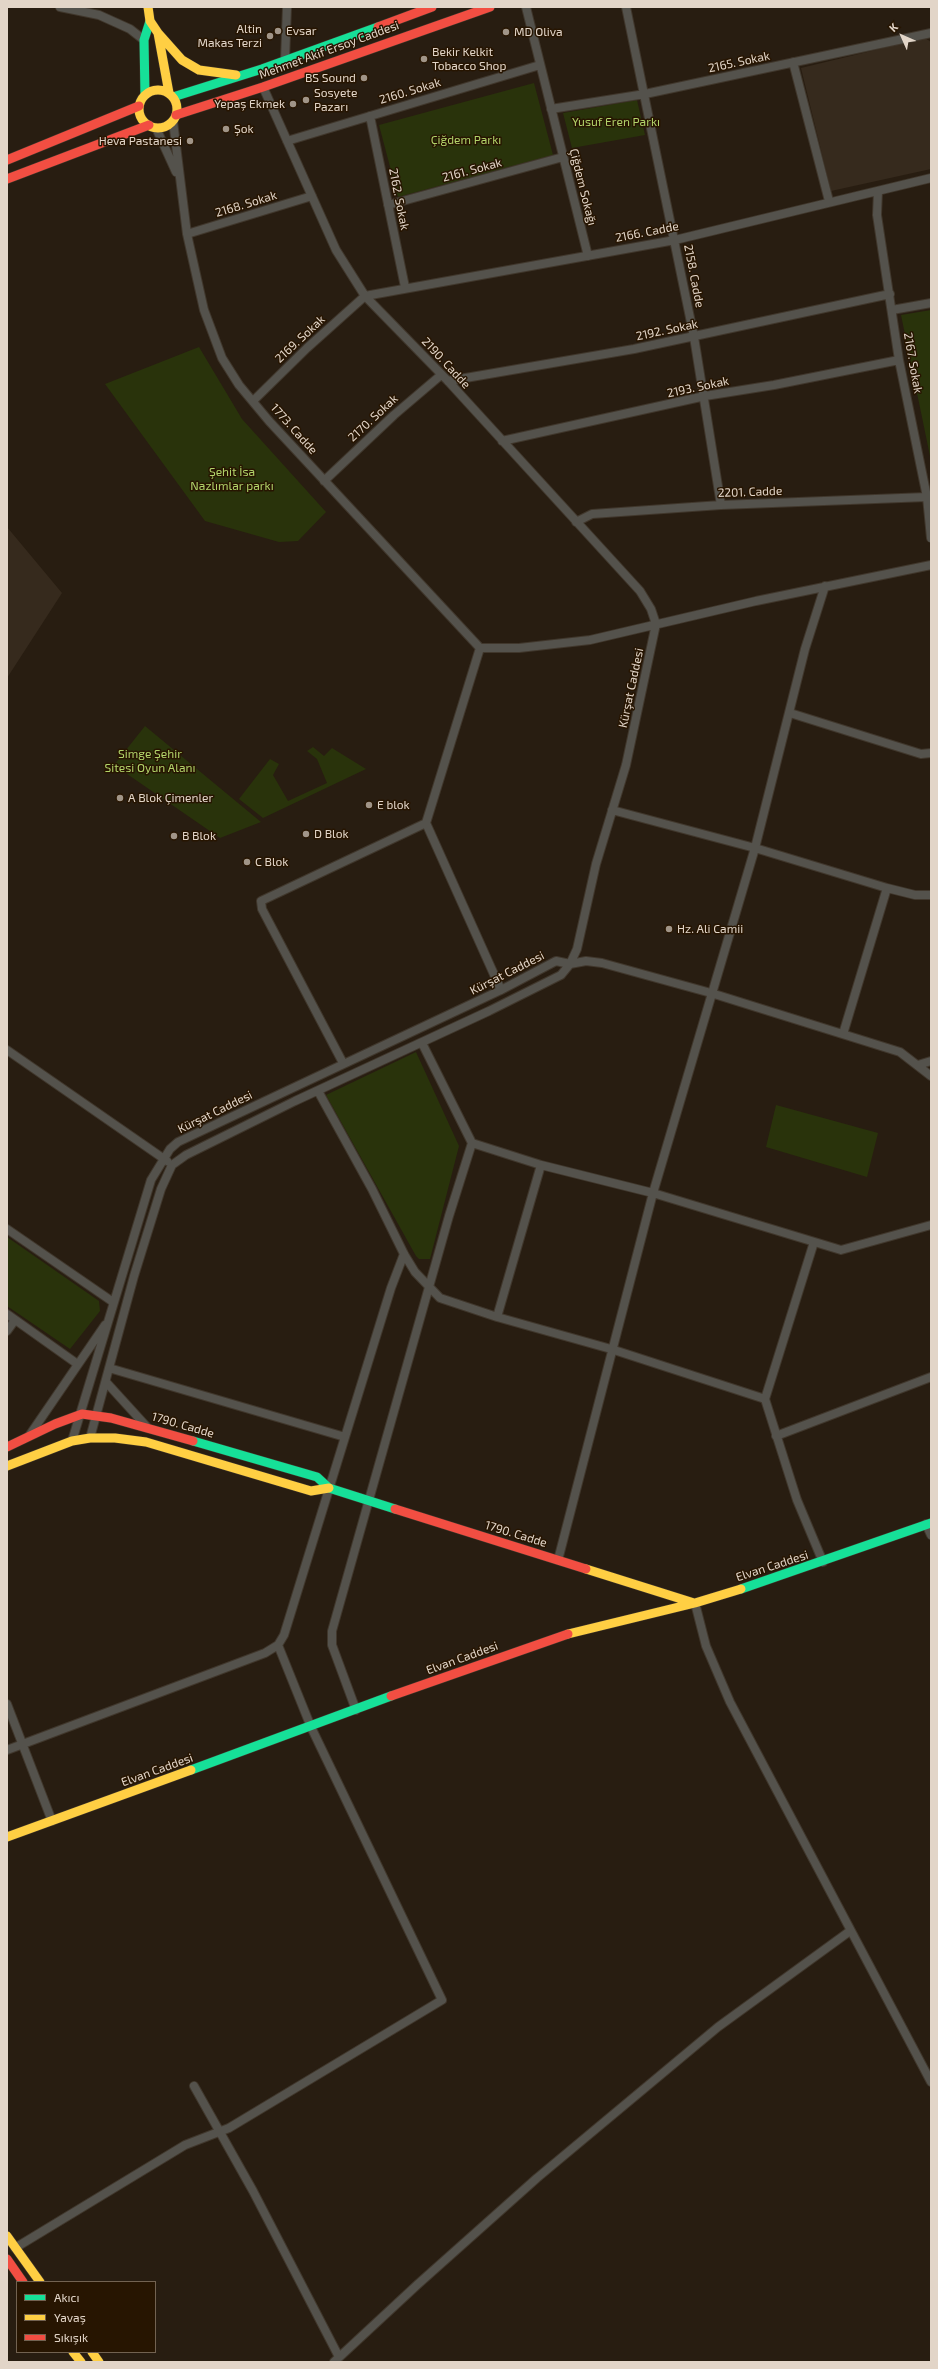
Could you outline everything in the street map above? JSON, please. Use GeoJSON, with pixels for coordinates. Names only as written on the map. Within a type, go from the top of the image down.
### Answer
{"type":"FeatureCollection","features":[{"type":"Feature","properties":{"kind":"street"},"geometry":{"type":"LineString","coordinates":[[60,7],[99,15],[130,29],[144,40]]}},
{"type":"Feature","properties":{"kind":"street"},"geometry":{"type":"LineString","coordinates":[[148,7],[150,21],[158,33],[182,60],[199,70],[240,76]]}},
{"type":"Feature","properties":{"kind":"street"},"geometry":{"type":"LineString","coordinates":[[285,60],[287,7]]}},
{"type":"Feature","properties":{"kind":"street","name":"Mehmet Akif Ersoy Caddesi"},"geometry":{"type":"LineString","coordinates":[[171,95],[240,76],[432,7]]}},
{"type":"Feature","properties":{"kind":"street","name":"Mehmet Akif Ersoy Caddesi"},"geometry":{"type":"LineString","coordinates":[[175,118],[490,7]]}},
{"type":"Feature","properties":{"kind":"street","name":"Çiğdem Sokağı"},"geometry":{"type":"LineString","coordinates":[[526,7],[588,256]]}},
{"type":"Feature","properties":{"kind":"street","name":"2158. Cadde"},"geometry":{"type":"LineString","coordinates":[[626,7],[694,337],[705,396],[721,505]]}},
{"type":"Feature","properties":{"kind":"street"},"geometry":{"type":"LineString","coordinates":[[150,21],[144,40],[145,95],[140,106],[141,118],[153,126],[178,178]]}},
{"type":"Feature","properties":{"kind":"street"},"geometry":{"type":"LineString","coordinates":[[158,33],[171,95],[178,109],[175,118],[178,178]]}},
{"type":"Feature","properties":{"kind":"street","name":"2165. Sokak"},"geometry":{"type":"LineString","coordinates":[[551,109],[645,94],[931,33]]}},
{"type":"Feature","properties":{"kind":"street"},"geometry":{"type":"LineString","coordinates":[[793,62],[829,201]]}},
{"type":"Feature","properties":{"kind":"street","name":"2160. Sokak"},"geometry":{"type":"LineString","coordinates":[[287,141],[540,65]]}},
{"type":"Feature","properties":{"kind":"street","name":"2190. Cadde"},"geometry":{"type":"LineString","coordinates":[[263,87],[336,250],[365,296],[448,382],[640,591],[651,609],[656,624]]}},
{"type":"Feature","properties":{"kind":"street"},"geometry":{"type":"LineString","coordinates":[[145,95],[156,90],[171,95]]}},
{"type":"Feature","properties":{"kind":"street"},"geometry":{"type":"LineString","coordinates":[[7,160],[140,106]]}},
{"type":"Feature","properties":{"kind":"street","name":"2162. Sokak"},"geometry":{"type":"LineString","coordinates":[[370,116],[405,287]]}},
{"type":"Feature","properties":{"kind":"street"},"geometry":{"type":"LineString","coordinates":[[7,179],[153,126],[168,125],[175,118]]}},
{"type":"Feature","properties":{"kind":"street","name":"2161. Sokak"},"geometry":{"type":"LineString","coordinates":[[388,205],[563,157]]}},
{"type":"Feature","properties":{"kind":"street","name":"1773. Cadde"},"geometry":{"type":"LineString","coordinates":[[178,178],[187,234],[204,310],[222,358],[239,385],[324,481],[480,648]]}},
{"type":"Feature","properties":{"kind":"street","name":"2166. Cadde"},"geometry":{"type":"LineString","coordinates":[[365,296],[405,287],[675,240],[829,201],[931,178]]}},
{"type":"Feature","properties":{"kind":"street","name":"2167. Sokak"},"geometry":{"type":"LineString","coordinates":[[878,191],[877,215],[899,360],[927,497],[931,538]]}},
{"type":"Feature","properties":{"kind":"street","name":"2168. Sokak"},"geometry":{"type":"LineString","coordinates":[[187,234],[312,196]]}},
{"type":"Feature","properties":{"kind":"street","name":"2192. Sokak"},"geometry":{"type":"LineString","coordinates":[[448,382],[634,349],[890,294]]}},
{"type":"Feature","properties":{"kind":"street","name":"2169. Sokak"},"geometry":{"type":"LineString","coordinates":[[252,401],[307,348],[365,296]]}},
{"type":"Feature","properties":{"kind":"street"},"geometry":{"type":"LineString","coordinates":[[892,310],[931,303]]}},
{"type":"Feature","properties":{"kind":"street","name":"2193. Sokak"},"geometry":{"type":"LineString","coordinates":[[502,442],[705,396],[774,385],[899,360]]}},
{"type":"Feature","properties":{"kind":"street","name":"2170. Sokak"},"geometry":{"type":"LineString","coordinates":[[324,481],[394,415],[441,375]]}},
{"type":"Feature","properties":{"kind":"street","name":"2201. Cadde"},"geometry":{"type":"LineString","coordinates":[[576,522],[592,514],[721,505],[927,497]]}},
{"type":"Feature","properties":{"kind":"street"},"geometry":{"type":"LineString","coordinates":[[502,990],[426,822],[480,648],[519,648],[590,640],[825,586],[931,565]]}},
{"type":"Feature","properties":{"kind":"street"},"geometry":{"type":"LineString","coordinates":[[558,1560],[611,1349],[653,1193],[710,993],[755,848],[805,649],[825,586]]}},
{"type":"Feature","properties":{"kind":"street","name":"Kürşat Caddesi"},"geometry":{"type":"LineString","coordinates":[[172,1165],[186,1155],[561,975],[570,964],[577,949],[596,864],[631,745],[656,624]]}},
{"type":"Feature","properties":{"kind":"street"},"geometry":{"type":"LineString","coordinates":[[790,712],[921,754],[931,753]]}},
{"type":"Feature","properties":{"kind":"street"},"geometry":{"type":"LineString","coordinates":[[612,810],[755,848],[915,896],[931,894]]}},
{"type":"Feature","properties":{"kind":"street"},"geometry":{"type":"LineString","coordinates":[[343,1063],[262,909],[261,901],[426,822]]}},
{"type":"Feature","properties":{"kind":"street"},"geometry":{"type":"LineString","coordinates":[[843,1034],[888,888]]}},
{"type":"Feature","properties":{"kind":"street","name":"Kürşat Caddesi"},"geometry":{"type":"LineString","coordinates":[[72,1441],[82,1414],[107,1322],[151,1180],[163,1158],[178,1142],[343,1063],[502,990],[556,961],[570,964]]}},
{"type":"Feature","properties":{"kind":"street"},"geometry":{"type":"LineString","coordinates":[[570,964],[586,961],[602,963],[710,993],[843,1034],[900,1052],[931,1076]]}},
{"type":"Feature","properties":{"kind":"street"},"geometry":{"type":"LineString","coordinates":[[356,1710],[331,1639],[334,1623],[429,1288],[472,1143],[422,1043]]}},
{"type":"Feature","properties":{"kind":"street"},"geometry":{"type":"LineString","coordinates":[[7,1050],[172,1165],[161,1189],[134,1276],[90,1438]]}},
{"type":"Feature","properties":{"kind":"street"},"geometry":{"type":"LineString","coordinates":[[918,1066],[931,1061]]}},
{"type":"Feature","properties":{"kind":"street"},"geometry":{"type":"LineString","coordinates":[[318,1091],[372,1189],[404,1254],[429,1288],[450,1303],[611,1349],[765,1399]]}},
{"type":"Feature","properties":{"kind":"street"},"geometry":{"type":"LineString","coordinates":[[472,1143],[541,1165],[653,1193],[841,1250],[931,1225]]}},
{"type":"Feature","properties":{"kind":"street"},"geometry":{"type":"LineString","coordinates":[[497,1317],[541,1165]]}},
{"type":"Feature","properties":{"kind":"street"},"geometry":{"type":"LineString","coordinates":[[7,1229],[113,1302]]}},
{"type":"Feature","properties":{"kind":"street"},"geometry":{"type":"LineString","coordinates":[[814,1242],[765,1399],[797,1500],[823,1562]]}},
{"type":"Feature","properties":{"kind":"street"},"geometry":{"type":"LineString","coordinates":[[7,1750],[265,1653],[278,1645],[284,1634],[391,1288],[404,1254]]}},
{"type":"Feature","properties":{"kind":"street"},"geometry":{"type":"LineString","coordinates":[[7,1314],[76,1363]]}},
{"type":"Feature","properties":{"kind":"street"},"geometry":{"type":"LineString","coordinates":[[7,1331],[15,1320]]}},
{"type":"Feature","properties":{"kind":"street"},"geometry":{"type":"LineString","coordinates":[[7,1446],[28,1437],[76,1363],[107,1322]]}},
{"type":"Feature","properties":{"kind":"street"},"geometry":{"type":"LineString","coordinates":[[109,1368],[345,1437]]}},
{"type":"Feature","properties":{"kind":"street"},"geometry":{"type":"LineString","coordinates":[[776,1436],[931,1377]]}},
{"type":"Feature","properties":{"kind":"street"},"geometry":{"type":"LineString","coordinates":[[106,1382],[147,1427]]}},
{"type":"Feature","properties":{"kind":"street","name":"1790. Cadde"},"geometry":{"type":"LineString","coordinates":[[28,1437],[82,1414],[96,1414],[147,1427],[317,1477],[330,1488],[695,1603]]}},
{"type":"Feature","properties":{"kind":"street","name":"1790. Cadde"},"geometry":{"type":"LineString","coordinates":[[72,1441],[90,1438],[115,1438],[146,1442],[310,1491],[330,1488]]}},
{"type":"Feature","properties":{"kind":"street"},"geometry":{"type":"LineString","coordinates":[[7,1466],[72,1441]]}},
{"type":"Feature","properties":{"kind":"street"},"geometry":{"type":"LineString","coordinates":[[929,1524],[931,1535]]}},
{"type":"Feature","properties":{"kind":"street","name":"Elvan Caddesi"},"geometry":{"type":"LineString","coordinates":[[7,1837],[531,1646],[575,1632],[695,1603],[823,1562],[929,1524]]}},
{"type":"Feature","properties":{"kind":"street"},"geometry":{"type":"LineString","coordinates":[[695,1603],[706,1646],[730,1702],[931,2082]]}},
{"type":"Feature","properties":{"kind":"street"},"geometry":{"type":"LineString","coordinates":[[15,2248],[185,2145],[229,2128],[442,2000],[311,1727],[278,1645]]}},
{"type":"Feature","properties":{"kind":"street"},"geometry":{"type":"LineString","coordinates":[[7,1704],[52,1821]]}},
{"type":"Feature","properties":{"kind":"street"},"geometry":{"type":"LineString","coordinates":[[194,2086],[250,2184],[337,2360],[526,2188],[718,2027],[850,1931]]}},
{"type":"Feature","properties":{"kind":"street"},"geometry":{"type":"LineString","coordinates":[[7,2236],[39,2281]]}},
{"type":"Feature","properties":{"kind":"street"},"geometry":{"type":"LineString","coordinates":[[7,2259],[22,2281]]}},
{"type":"Feature","properties":{"kind":"street"},"geometry":{"type":"LineString","coordinates":[[74,2353],[81,2362]]}},
{"type":"Feature","properties":{"kind":"street"},"geometry":{"type":"LineString","coordinates":[[93,2353],[99,2362]]}},
{"type":"Feature","properties":{"kind":"shaded area"},"geometry":{"type":"Polygon","coordinates":[[[925,38],[931,42],[931,169],[831,191],[801,68],[925,38]]]}},
{"type":"Feature","properties":{"kind":"shaded area"},"geometry":{"type":"Polygon","coordinates":[[[7,527],[62,593],[7,678],[7,527]]]}},
{"type":"Feature","properties":{"kind":"green space","name":"Çiğdem Parkı"},"geometry":{"type":"Polygon","coordinates":[[[534,83],[553,155],[398,197],[379,125],[534,83]]]}},
{"type":"Feature","properties":{"kind":"green space","name":"Yusuf Eren Parkı"},"geometry":{"type":"Polygon","coordinates":[[[637,100],[645,135],[572,148],[563,113],[637,100]]]}},
{"type":"Feature","properties":{"kind":"green space"},"geometry":{"type":"Polygon","coordinates":[[[931,310],[931,461],[901,315],[931,310]]]}},
{"type":"Feature","properties":{"kind":"green space","name":"Şehit İsa Nazlımlar parkı"},"geometry":{"type":"Polygon","coordinates":[[[199,347],[242,419],[326,512],[298,541],[279,542],[205,521],[105,384],[199,347]]]}},
{"type":"Feature","properties":{"kind":"green space","name":"Simge Şehir Sitesi Oyun Alanı"},"geometry":{"type":"Polygon","coordinates":[[[145,726],[261,822],[220,838],[114,765],[145,726]]]}},
{"type":"Feature","properties":{"kind":"green space"},"geometry":{"type":"Polygon","coordinates":[[[313,747],[324,756],[332,748],[366,769],[263,818],[239,799],[270,759],[279,764],[273,775],[288,801],[327,783],[317,759],[307,751],[313,747]]]}},
{"type":"Feature","properties":{"kind":"green space"},"geometry":{"type":"Polygon","coordinates":[[[416,1052],[459,1146],[430,1259],[419,1259],[416,1256],[326,1095],[416,1052]]]}},
{"type":"Feature","properties":{"kind":"green space"},"geometry":{"type":"Polygon","coordinates":[[[776,1105],[878,1133],[867,1177],[766,1147],[776,1105]]]}},
{"type":"Feature","properties":{"kind":"green space"},"geometry":{"type":"Polygon","coordinates":[[[7,1237],[99,1301],[100,1311],[70,1349],[7,1306],[7,1237]]]}},
{"type":"Feature","properties":{"kind":"traffic: fast"},"geometry":{"type":"LineString","coordinates":[[145,95],[144,40],[150,21]]}},
{"type":"Feature","properties":{"kind":"traffic: fast"},"geometry":{"type":"LineString","coordinates":[[173,97],[262,69],[378,27]]}},
{"type":"Feature","properties":{"kind":"traffic: fast"},"geometry":{"type":"LineString","coordinates":[[193,1441],[317,1477],[329,1488],[395,1509]]}},
{"type":"Feature","properties":{"kind":"traffic: fast"},"geometry":{"type":"LineString","coordinates":[[741,1589],[931,1523]]}},
{"type":"Feature","properties":{"kind":"traffic: fast"},"geometry":{"type":"LineString","coordinates":[[191,1770],[391,1696]]}},
{"type":"Feature","properties":{"kind":"traffic: slow"},"geometry":{"type":"LineString","coordinates":[[148,7],[150,21],[158,33],[169,93]]}},
{"type":"Feature","properties":{"kind":"traffic: slow"},"geometry":{"type":"LineString","coordinates":[[158,33],[182,60],[199,70],[236,75]]}},
{"type":"Feature","properties":{"kind":"traffic: slow"},"geometry":{"type":"LineString","coordinates":[[154,90],[162,90],[169,93],[174,98],[177,109],[174,120],[169,125],[162,128],[154,128],[147,125],[142,120],[139,113],[139,105],[142,98],[147,93],[154,90]]}},
{"type":"Feature","properties":{"kind":"traffic: slow"},"geometry":{"type":"LineString","coordinates":[[7,1466],[72,1441],[90,1438],[115,1438],[146,1442],[311,1491],[329,1488]]}},
{"type":"Feature","properties":{"kind":"traffic: slow"},"geometry":{"type":"LineString","coordinates":[[586,1569],[694,1603]]}},
{"type":"Feature","properties":{"kind":"traffic: slow"},"geometry":{"type":"LineString","coordinates":[[568,1634],[695,1603],[741,1589]]}},
{"type":"Feature","properties":{"kind":"traffic: slow"},"geometry":{"type":"LineString","coordinates":[[7,1837],[191,1770]]}},
{"type":"Feature","properties":{"kind":"traffic: slow"},"geometry":{"type":"LineString","coordinates":[[7,2236],[39,2281]]}},
{"type":"Feature","properties":{"kind":"traffic: slow"},"geometry":{"type":"LineString","coordinates":[[74,2353],[81,2362]]}},
{"type":"Feature","properties":{"kind":"traffic: slow"},"geometry":{"type":"LineString","coordinates":[[93,2353],[99,2362]]}},
{"type":"Feature","properties":{"kind":"traffic: jam"},"geometry":{"type":"LineString","coordinates":[[378,27],[432,7]]}},
{"type":"Feature","properties":{"kind":"traffic: jam"},"geometry":{"type":"LineString","coordinates":[[176,115],[263,87],[490,7]]}},
{"type":"Feature","properties":{"kind":"traffic: jam"},"geometry":{"type":"LineString","coordinates":[[7,160],[139,106]]}},
{"type":"Feature","properties":{"kind":"traffic: jam"},"geometry":{"type":"LineString","coordinates":[[7,179],[149,125]]}},
{"type":"Feature","properties":{"kind":"traffic: jam"},"geometry":{"type":"LineString","coordinates":[[7,1447],[55,1424],[82,1414],[111,1418],[193,1441]]}},
{"type":"Feature","properties":{"kind":"traffic: jam"},"geometry":{"type":"LineString","coordinates":[[395,1509],[586,1569]]}},
{"type":"Feature","properties":{"kind":"traffic: jam"},"geometry":{"type":"LineString","coordinates":[[391,1696],[568,1634]]}},
{"type":"Feature","properties":{"kind":"traffic: jam"},"geometry":{"type":"LineString","coordinates":[[7,2259],[22,2281]]}},
{"type":"Feature","properties":{"kind":"place","name":"Evsar"},"geometry":{"type":"Point","coordinates":[278,31]}},
{"type":"Feature","properties":{"kind":"place","name":"MD Oliva"},"geometry":{"type":"Point","coordinates":[506,32]}},
{"type":"Feature","properties":{"kind":"place","name":"Altin Makas Terzi"},"geometry":{"type":"Point","coordinates":[270,36]}},
{"type":"Feature","properties":{"kind":"place","name":"Bekir Kelkit Tobacco Shop"},"geometry":{"type":"Point","coordinates":[424,59]}},
{"type":"Feature","properties":{"kind":"place","name":"BS Sound"},"geometry":{"type":"Point","coordinates":[364,78]}},
{"type":"Feature","properties":{"kind":"place","name":"Sosyete Pazarı"},"geometry":{"type":"Point","coordinates":[306,100]}},
{"type":"Feature","properties":{"kind":"place","name":"Yepaş Ekmek"},"geometry":{"type":"Point","coordinates":[293,104]}},
{"type":"Feature","properties":{"kind":"place","name":"Şok"},"geometry":{"type":"Point","coordinates":[226,129]}},
{"type":"Feature","properties":{"kind":"place","name":"Heva Pastanesi"},"geometry":{"type":"Point","coordinates":[190,141]}},
{"type":"Feature","properties":{"kind":"place","name":"A Blok Çimenler"},"geometry":{"type":"Point","coordinates":[120,798]}},
{"type":"Feature","properties":{"kind":"place","name":"E blok"},"geometry":{"type":"Point","coordinates":[369,805]}},
{"type":"Feature","properties":{"kind":"place","name":"D Blok"},"geometry":{"type":"Point","coordinates":[306,834]}},
{"type":"Feature","properties":{"kind":"place","name":"B Blok"},"geometry":{"type":"Point","coordinates":[174,836]}},
{"type":"Feature","properties":{"kind":"place","name":"C Blok"},"geometry":{"type":"Point","coordinates":[247,862]}},
{"type":"Feature","properties":{"kind":"place","name":"Hz. Ali Camii"},"geometry":{"type":"Point","coordinates":[669,929]}}]}
